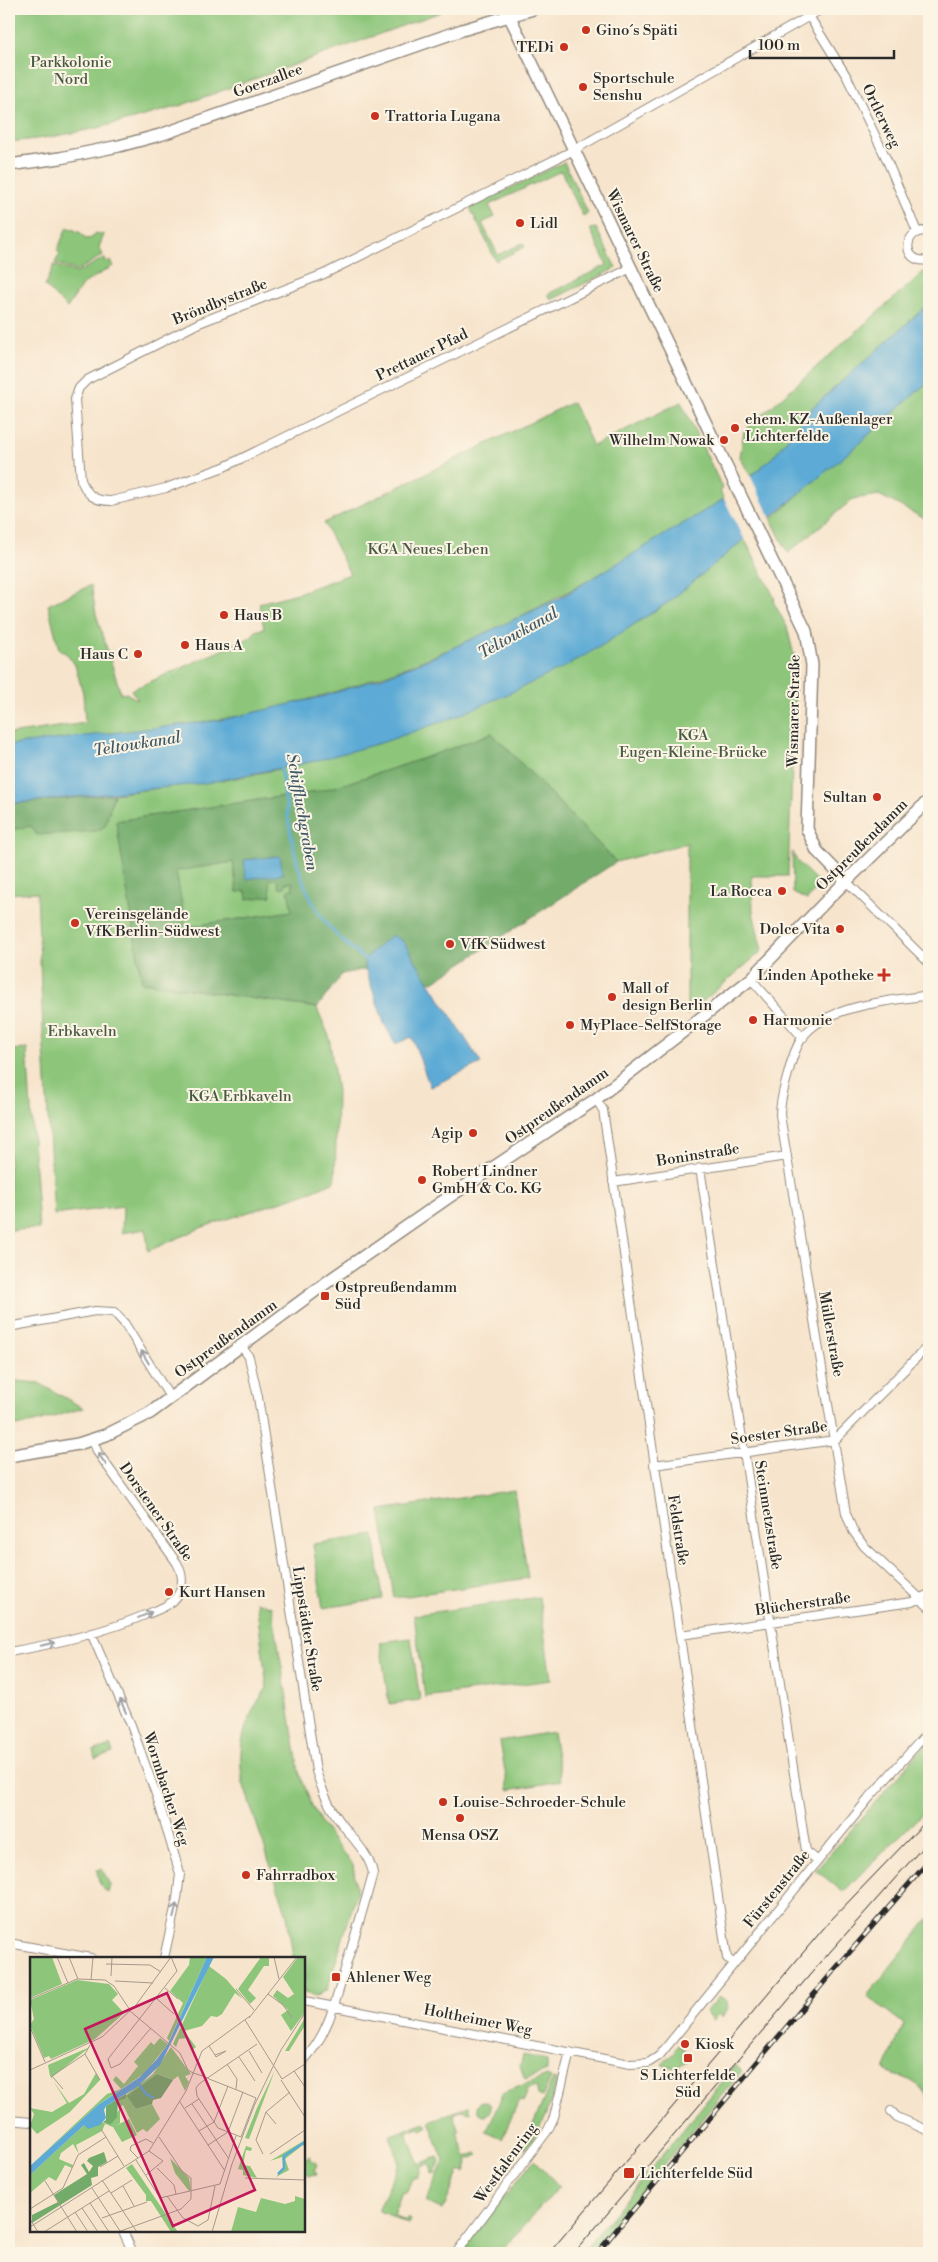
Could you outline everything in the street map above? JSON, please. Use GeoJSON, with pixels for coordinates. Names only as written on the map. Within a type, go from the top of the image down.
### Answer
{"type":"FeatureCollection","features":[{"type":"Feature","properties":{"kind":"main road","name":"Goerzallee"},"geometry":{"type":"LineString","coordinates":[[9,165],[60,158],[160,135],[507,12],[533,9]]}},
{"type":"Feature","properties":{"kind":"main road","name":"Wismarer Straße"},"geometry":{"type":"LineString","coordinates":[[507,12],[798,611],[810,645],[812,665],[806,814],[807,833],[816,851],[846,881]]}},
{"type":"Feature","properties":{"kind":"main road","name":"Ostpreußendamm"},"geometry":{"type":"LineString","coordinates":[[9,1456],[92,1440],[126,1426],[171,1399],[399,1232],[596,1099],[751,979],[846,881],[929,800]]}},
{"type":"Feature","properties":{"kind":"street"},"geometry":{"type":"LineString","coordinates":[[574,150],[822,9]]}},
{"type":"Feature","properties":{"kind":"street","name":"Ortlerweg"},"geometry":{"type":"LineString","coordinates":[[809,16],[847,77],[886,158],[917,232]]}},
{"type":"Feature","properties":{"kind":"street","name":"Bröndbystraße"},"geometry":{"type":"LineString","coordinates":[[224,467],[166,488],[111,501],[100,501],[92,498],[80,480],[75,399],[79,388],[87,380],[199,322],[321,275],[574,150]]}},
{"type":"Feature","properties":{"kind":"street"},"geometry":{"type":"LineString","coordinates":[[929,232],[917,232],[911,236],[908,250],[916,260],[929,260]]}},
{"type":"Feature","properties":{"kind":"street","name":"Prettauer Pfad"},"geometry":{"type":"LineString","coordinates":[[224,467],[631,268]]}},
{"type":"Feature","properties":{"kind":"street"},"geometry":{"type":"LineString","coordinates":[[846,881],[929,963]]}},
{"type":"Feature","properties":{"kind":"street"},"geometry":{"type":"LineString","coordinates":[[751,979],[803,1038]]}},
{"type":"Feature","properties":{"kind":"street","name":"Müllerstraße"},"geometry":{"type":"LineString","coordinates":[[929,995],[853,1008],[834,1015],[817,1025],[803,1038],[790,1066],[780,1104],[780,1115],[846,1513],[853,1531],[864,1546],[929,1607]]}},
{"type":"Feature","properties":{"kind":"street","name":"Feldstraße"},"geometry":{"type":"LineString","coordinates":[[596,1099],[603,1110],[727,1958],[734,1964]]}},
{"type":"Feature","properties":{"kind":"street","name":"Boninstraße"},"geometry":{"type":"LineString","coordinates":[[613,1182],[788,1156]]}},
{"type":"Feature","properties":{"kind":"street","name":"Steinmetzstraße"},"geometry":{"type":"LineString","coordinates":[[700,1168],[806,1851],[818,1861]]}},
{"type":"Feature","properties":{"kind":"street","name":"Ostpreußendamm"},"geometry":{"type":"LineString","coordinates":[[9,1328],[95,1310],[114,1312],[125,1324],[171,1399]]}},
{"type":"Feature","properties":{"kind":"street","name":"Soester Straße"},"geometry":{"type":"LineString","coordinates":[[654,1465],[835,1440],[929,1345]]}},
{"type":"Feature","properties":{"kind":"street","name":"Lippstädter Straße"},"geometry":{"type":"LineString","coordinates":[[242,1347],[249,1357],[258,1397],[313,1755],[323,1793],[334,1814],[371,1864],[373,1873],[334,2006]]}},
{"type":"Feature","properties":{"kind":"street","name":"Dorstener Straße"},"geometry":{"type":"LineString","coordinates":[[91,1633],[129,1622],[172,1602],[182,1585],[181,1571],[98,1453],[92,1440]]}},
{"type":"Feature","properties":{"kind":"street","name":"Blücherstraße"},"geometry":{"type":"LineString","coordinates":[[680,1635],[921,1599],[929,1594]]}},
{"type":"Feature","properties":{"kind":"street"},"geometry":{"type":"LineString","coordinates":[[9,1652],[91,1633]]}},
{"type":"Feature","properties":{"kind":"street","name":"Wormbacher Weg"},"geometry":{"type":"LineString","coordinates":[[91,1633],[131,1725],[158,1800],[180,1874],[178,1899],[164,1957]]}},
{"type":"Feature","properties":{"kind":"street","name":"Fürstenstraße"},"geometry":{"type":"LineString","coordinates":[[648,2063],[659,2056],[870,1797],[929,1731]]}},
{"type":"Feature","properties":{"kind":"street"},"geometry":{"type":"LineString","coordinates":[[9,1943],[70,1956]]}},
{"type":"Feature","properties":{"kind":"street","name":"Holtheimer Weg"},"geometry":{"type":"LineString","coordinates":[[305,2001],[630,2064],[648,2063]]}},
{"type":"Feature","properties":{"kind":"street"},"geometry":{"type":"LineString","coordinates":[[305,2059],[325,2030],[334,2006]]}},
{"type":"Feature","properties":{"kind":"street","name":"Westfalenring"},"geometry":{"type":"LineString","coordinates":[[456,2253],[548,2130],[554,2117],[570,2052]]}},
{"type":"Feature","properties":{"kind":"street"},"geometry":{"type":"LineString","coordinates":[[891,2111],[897,2116],[929,2131]]}},
{"type":"Feature","properties":{"kind":"street"},"geometry":{"type":"LineString","coordinates":[[9,2120],[30,2122]]}},
{"type":"Feature","properties":{"kind":"street"},"geometry":{"type":"LineString","coordinates":[[123,2232],[133,2253]]}},
{"type":"Feature","properties":{"kind":"green space","name":"Parkkolonie Nord"},"geometry":{"type":"Polygon","coordinates":[[[9,9],[440,9],[441,12],[182,105],[97,128],[9,142],[9,9]]]}},
{"type":"Feature","properties":{"kind":"green space"},"geometry":{"type":"Polygon","coordinates":[[[564,162],[588,213],[583,216],[561,171],[489,205],[495,217],[482,223],[498,255],[523,243],[525,247],[496,261],[470,208],[564,162]]]}},
{"type":"Feature","properties":{"kind":"green space"},"geometry":{"type":"Polygon","coordinates":[[[67,227],[81,233],[86,239],[92,238],[95,233],[104,235],[99,247],[103,255],[77,271],[55,263],[60,253],[57,251],[67,227]]]}},
{"type":"Feature","properties":{"kind":"green space"},"geometry":{"type":"Polygon","coordinates":[[[596,228],[616,268],[551,300],[548,294],[607,265],[590,229],[596,228]]]}},
{"type":"Feature","properties":{"kind":"green space"},"geometry":{"type":"Polygon","coordinates":[[[104,258],[107,263],[110,261],[113,266],[83,284],[67,308],[45,286],[54,265],[77,273],[104,258]]]}},
{"type":"Feature","properties":{"kind":"green space"},"geometry":{"type":"Polygon","coordinates":[[[929,267],[929,304],[812,408],[773,457],[751,477],[740,457],[744,431],[929,267]]]}},
{"type":"Feature","properties":{"kind":"green space"},"geometry":{"type":"Polygon","coordinates":[[[929,381],[929,521],[879,495],[853,499],[788,553],[771,519],[929,381]]]}},
{"type":"Feature","properties":{"kind":"green space","name":"KGA Neues Leben"},"geometry":{"type":"Polygon","coordinates":[[[573,402],[593,446],[681,402],[723,489],[720,491],[724,499],[562,595],[450,649],[392,672],[332,692],[240,716],[141,731],[9,745],[9,734],[85,723],[83,693],[75,665],[68,655],[59,649],[48,605],[91,585],[96,614],[121,694],[126,693],[138,700],[131,690],[249,638],[256,631],[264,628],[259,603],[298,593],[350,574],[324,523],[573,402]]]}},
{"type":"Feature","properties":{"kind":"green space"},"geometry":{"type":"Polygon","coordinates":[[[742,540],[745,540],[775,599],[773,601],[787,627],[796,664],[788,876],[752,876],[753,912],[762,951],[687,1015],[687,843],[616,862],[492,733],[405,765],[315,792],[116,821],[142,982],[317,1008],[329,1036],[337,1092],[335,1181],[307,1193],[203,1227],[148,1251],[146,1229],[122,1233],[123,1206],[54,1215],[37,892],[9,894],[9,830],[31,826],[105,826],[114,794],[242,777],[315,761],[601,646],[670,601],[742,540]]]}},
{"type":"Feature","properties":{"kind":"green space"},"geometry":{"type":"Polygon","coordinates":[[[492,733],[616,862],[433,982],[361,970],[342,974],[317,1008],[142,982],[116,821],[315,792],[405,765],[492,733]],[[233,862],[176,871],[186,927],[292,911],[288,890],[293,889],[292,882],[285,883],[285,887],[279,888],[277,879],[269,880],[271,896],[247,899],[246,891],[237,892],[233,862]]]}},
{"type":"Feature","properties":{"kind":"green space"},"geometry":{"type":"Polygon","coordinates":[[[114,794],[105,826],[97,831],[37,835],[31,826],[9,830],[9,804],[114,794]]]}},
{"type":"Feature","properties":{"kind":"green space"},"geometry":{"type":"Polygon","coordinates":[[[792,852],[798,862],[818,882],[816,889],[807,900],[793,893],[792,852]]]}},
{"type":"Feature","properties":{"kind":"green space"},"geometry":{"type":"Polygon","coordinates":[[[233,862],[237,892],[246,891],[247,899],[268,880],[276,879],[292,882],[293,889],[289,890],[292,911],[185,927],[176,871],[233,862]]]}},
{"type":"Feature","properties":{"kind":"green space"},"geometry":{"type":"Polygon","coordinates":[[[27,1049],[39,1229],[9,1230],[9,1050],[27,1049]]]}},
{"type":"Feature","properties":{"kind":"green space"},"geometry":{"type":"Polygon","coordinates":[[[16,1381],[39,1383],[83,1408],[34,1423],[9,1427],[9,1390],[16,1381]]]}},
{"type":"Feature","properties":{"kind":"green space"},"geometry":{"type":"Polygon","coordinates":[[[514,1490],[528,1578],[394,1598],[380,1510],[514,1490]]]}},
{"type":"Feature","properties":{"kind":"green space"},"geometry":{"type":"Polygon","coordinates":[[[374,1535],[383,1599],[323,1608],[313,1544],[374,1535]]]}},
{"type":"Feature","properties":{"kind":"green space"},"geometry":{"type":"Polygon","coordinates":[[[539,1597],[551,1680],[425,1697],[414,1615],[539,1597]]]}},
{"type":"Feature","properties":{"kind":"green space"},"geometry":{"type":"Polygon","coordinates":[[[256,1601],[272,1607],[299,1772],[321,1823],[353,1864],[357,1893],[327,1990],[317,1996],[305,1993],[305,1957],[293,1957],[287,1915],[243,1783],[241,1757],[244,1733],[253,1710],[267,1688],[256,1601]]]}},
{"type":"Feature","properties":{"kind":"green space"},"geometry":{"type":"Polygon","coordinates":[[[411,1638],[420,1700],[389,1704],[380,1642],[411,1638]]]}},
{"type":"Feature","properties":{"kind":"green space"},"geometry":{"type":"Polygon","coordinates":[[[553,1732],[561,1781],[508,1790],[500,1741],[553,1732]]]}},
{"type":"Feature","properties":{"kind":"green space"},"geometry":{"type":"Polygon","coordinates":[[[929,1741],[929,1807],[843,1892],[816,1870],[929,1741]]]}},
{"type":"Feature","properties":{"kind":"green space"},"geometry":{"type":"Polygon","coordinates":[[[110,1745],[113,1753],[96,1759],[93,1751],[110,1745]]]}},
{"type":"Feature","properties":{"kind":"green space"},"geometry":{"type":"Polygon","coordinates":[[[102,1869],[110,1885],[108,1893],[101,1886],[98,1877],[97,1870],[102,1869]]]}},
{"type":"Feature","properties":{"kind":"green space"},"geometry":{"type":"Polygon","coordinates":[[[929,1918],[929,1974],[926,1979],[929,1981],[929,2101],[926,2094],[916,2084],[884,2070],[904,2024],[867,1996],[929,1918]]]}},
{"type":"Feature","properties":{"kind":"green space"},"geometry":{"type":"Polygon","coordinates":[[[719,1996],[727,2001],[728,2008],[722,2017],[719,2014],[713,2020],[706,2014],[706,2011],[719,1996]]]}},
{"type":"Feature","properties":{"kind":"green space"},"geometry":{"type":"Polygon","coordinates":[[[679,2045],[685,2050],[683,2052],[686,2055],[684,2059],[686,2061],[676,2068],[662,2065],[679,2045]]]}},
{"type":"Feature","properties":{"kind":"green space"},"geometry":{"type":"Polygon","coordinates":[[[523,2055],[547,2060],[547,2071],[525,2079],[520,2066],[523,2055]]]}},
{"type":"Feature","properties":{"kind":"green space"},"geometry":{"type":"Polygon","coordinates":[[[736,2065],[742,2071],[591,2253],[582,2253],[736,2065]]]}},
{"type":"Feature","properties":{"kind":"green space"},"geometry":{"type":"Polygon","coordinates":[[[547,2076],[551,2078],[542,2097],[538,2095],[536,2086],[526,2090],[527,2093],[523,2102],[519,2100],[502,2139],[486,2132],[504,2092],[547,2076]]]}},
{"type":"Feature","properties":{"kind":"green space"},"geometry":{"type":"Polygon","coordinates":[[[553,2079],[557,2080],[548,2108],[537,2133],[526,2149],[523,2147],[553,2079]]]}},
{"type":"Feature","properties":{"kind":"green space"},"geometry":{"type":"Polygon","coordinates":[[[484,2101],[489,2103],[491,2108],[489,2113],[484,2115],[479,2113],[477,2108],[479,2103],[484,2101]]]}},
{"type":"Feature","properties":{"kind":"green space"},"geometry":{"type":"Polygon","coordinates":[[[469,2106],[471,2112],[462,2110],[453,2114],[466,2157],[477,2153],[479,2155],[467,2160],[465,2172],[460,2170],[443,2210],[426,2202],[444,2161],[429,2121],[469,2106]]]}},
{"type":"Feature","properties":{"kind":"green space"},"geometry":{"type":"Polygon","coordinates":[[[425,2122],[427,2127],[421,2130],[419,2127],[406,2132],[419,2164],[438,2157],[440,2162],[434,2174],[431,2173],[432,2170],[429,2163],[420,2167],[421,2170],[417,2179],[413,2177],[406,2193],[402,2192],[393,2215],[406,2221],[408,2218],[411,2220],[409,2224],[379,2211],[399,2163],[389,2136],[425,2122]]]}},
{"type":"Feature","properties":{"kind":"green space"},"geometry":{"type":"Polygon","coordinates":[[[310,2156],[310,2160],[315,2162],[317,2165],[314,2170],[317,2174],[310,2175],[305,2172],[305,2158],[310,2156]]]}},
{"type":"Feature","properties":{"kind":"green space"},"geometry":{"type":"Polygon","coordinates":[[[534,2160],[559,2186],[500,2253],[460,2253],[534,2160]]]}},
{"type":"Feature","properties":{"kind":"water","name":"Teltowkanal"},"geometry":{"type":"Polygon","coordinates":[[[929,304],[929,381],[853,449],[670,601],[601,646],[563,668],[455,717],[384,742],[315,761],[206,783],[9,804],[9,745],[221,720],[321,697],[380,678],[431,658],[558,599],[724,499],[773,457],[812,408],[929,304]]]}},
{"type":"Feature","properties":{"kind":"water"},"geometry":{"type":"Polygon","coordinates":[[[280,856],[283,874],[246,879],[244,860],[280,856]]]}},
{"type":"Feature","properties":{"kind":"water"},"geometry":{"type":"Polygon","coordinates":[[[392,935],[403,941],[481,1063],[430,1087],[412,1037],[395,1044],[384,1023],[365,968],[364,959],[392,935]]]}},
{"type":"Feature","properties":{"kind":"pier"},"geometry":{"type":"Polygon","coordinates":[[[750,475],[772,521],[746,542],[723,497],[750,475]]]}},
{"type":"Feature","properties":{"kind":"waterway","name":"Schiffluchgraben"},"geometry":{"type":"LineString","coordinates":[[280,765],[294,852],[308,893],[318,912],[332,930],[364,959]]}},
{"type":"Feature","properties":{"kind":"tram line"},"geometry":{"type":"LineString","coordinates":[[549,2253],[829,1922],[929,1818]]}},
{"type":"Feature","properties":{"kind":"tram line"},"geometry":{"type":"LineString","coordinates":[[574,2253],[814,1970],[929,1840]]}},
{"type":"Feature","properties":{"kind":"railway"},"geometry":{"type":"LineString","coordinates":[[597,2253],[836,1968],[929,1861]]}},
{"type":"Feature","properties":{"kind":"place","name":"Gino´s Späti"},"geometry":{"type":"Point","coordinates":[586,30]}},
{"type":"Feature","properties":{"kind":"place","name":"TEDi"},"geometry":{"type":"Point","coordinates":[564,47]}},
{"type":"Feature","properties":{"kind":"place","name":"Sportschule Senshu"},"geometry":{"type":"Point","coordinates":[583,87]}},
{"type":"Feature","properties":{"kind":"place","name":"Trattoria Lugana"},"geometry":{"type":"Point","coordinates":[375,116]}},
{"type":"Feature","properties":{"kind":"place","name":"Lidl"},"geometry":{"type":"Point","coordinates":[520,223]}},
{"type":"Feature","properties":{"kind":"place","name":"ehem. KZ-Außenlager Lichterfelde"},"geometry":{"type":"Point","coordinates":[735,428]}},
{"type":"Feature","properties":{"kind":"place","name":"Wilhelm Nowak"},"geometry":{"type":"Point","coordinates":[724,440]}},
{"type":"Feature","properties":{"kind":"place","name":"Haus B"},"geometry":{"type":"Point","coordinates":[224,615]}},
{"type":"Feature","properties":{"kind":"place","name":"Haus A"},"geometry":{"type":"Point","coordinates":[185,645]}},
{"type":"Feature","properties":{"kind":"place","name":"Haus C"},"geometry":{"type":"Point","coordinates":[138,654]}},
{"type":"Feature","properties":{"kind":"place","name":"Sultan"},"geometry":{"type":"Point","coordinates":[877,797]}},
{"type":"Feature","properties":{"kind":"place","name":"La Rocca"},"geometry":{"type":"Point","coordinates":[782,891]}},
{"type":"Feature","properties":{"kind":"place","name":"Vereinsgelände VfK Berlin-Südwest"},"geometry":{"type":"Point","coordinates":[75,923]}},
{"type":"Feature","properties":{"kind":"place","name":"Dolce Vita"},"geometry":{"type":"Point","coordinates":[840,929]}},
{"type":"Feature","properties":{"kind":"place","name":"VfK Südwest"},"geometry":{"type":"Point","coordinates":[450,944]}},
{"type":"Feature","properties":{"kind":"place","name":"Linden Apotheke"},"geometry":{"type":"Point","coordinates":[884,975]}},
{"type":"Feature","properties":{"kind":"place","name":"Mall of design Berlin"},"geometry":{"type":"Point","coordinates":[612,997]}},
{"type":"Feature","properties":{"kind":"place","name":"Harmonie"},"geometry":{"type":"Point","coordinates":[753,1020]}},
{"type":"Feature","properties":{"kind":"place","name":"MyPlace-SelfStorage"},"geometry":{"type":"Point","coordinates":[570,1025]}},
{"type":"Feature","properties":{"kind":"place","name":"Agip"},"geometry":{"type":"Point","coordinates":[473,1133]}},
{"type":"Feature","properties":{"kind":"place","name":"Robert Lindner GmbH & Co. KG"},"geometry":{"type":"Point","coordinates":[422,1180]}},
{"type":"Feature","properties":{"kind":"place","name":"Ostpreußendamm Süd"},"geometry":{"type":"Point","coordinates":[325,1296]}},
{"type":"Feature","properties":{"kind":"place","name":"Kurt Hansen"},"geometry":{"type":"Point","coordinates":[169,1592]}},
{"type":"Feature","properties":{"kind":"place","name":"Louise-Schroeder-Schule"},"geometry":{"type":"Point","coordinates":[443,1802]}},
{"type":"Feature","properties":{"kind":"place","name":"Mensa OSZ"},"geometry":{"type":"Point","coordinates":[460,1818]}},
{"type":"Feature","properties":{"kind":"place","name":"Fahrradbox"},"geometry":{"type":"Point","coordinates":[246,1875]}},
{"type":"Feature","properties":{"kind":"place","name":"Ahlener Weg"},"geometry":{"type":"Point","coordinates":[336,1977]}},
{"type":"Feature","properties":{"kind":"place","name":"Kiosk"},"geometry":{"type":"Point","coordinates":[685,2044]}},
{"type":"Feature","properties":{"kind":"place","name":"S Lichterfelde Süd"},"geometry":{"type":"Point","coordinates":[688,2058]}},
{"type":"Feature","properties":{"kind":"place","name":"Lichterfelde Süd"},"geometry":{"type":"Point","coordinates":[629,2173]}},
{"type":"Feature","properties":{"kind":"park label","name":"KGA Eugen-Kleine-Brücke"},"geometry":{"type":"Point","coordinates":[693,744]}},
{"type":"Feature","properties":{"kind":"park label","name":"Erbkaveln"},"geometry":{"type":"Point","coordinates":[82,1031]}},
{"type":"Feature","properties":{"kind":"park label","name":"KGA Erbkaveln"},"geometry":{"type":"Point","coordinates":[240,1096]}}]}
